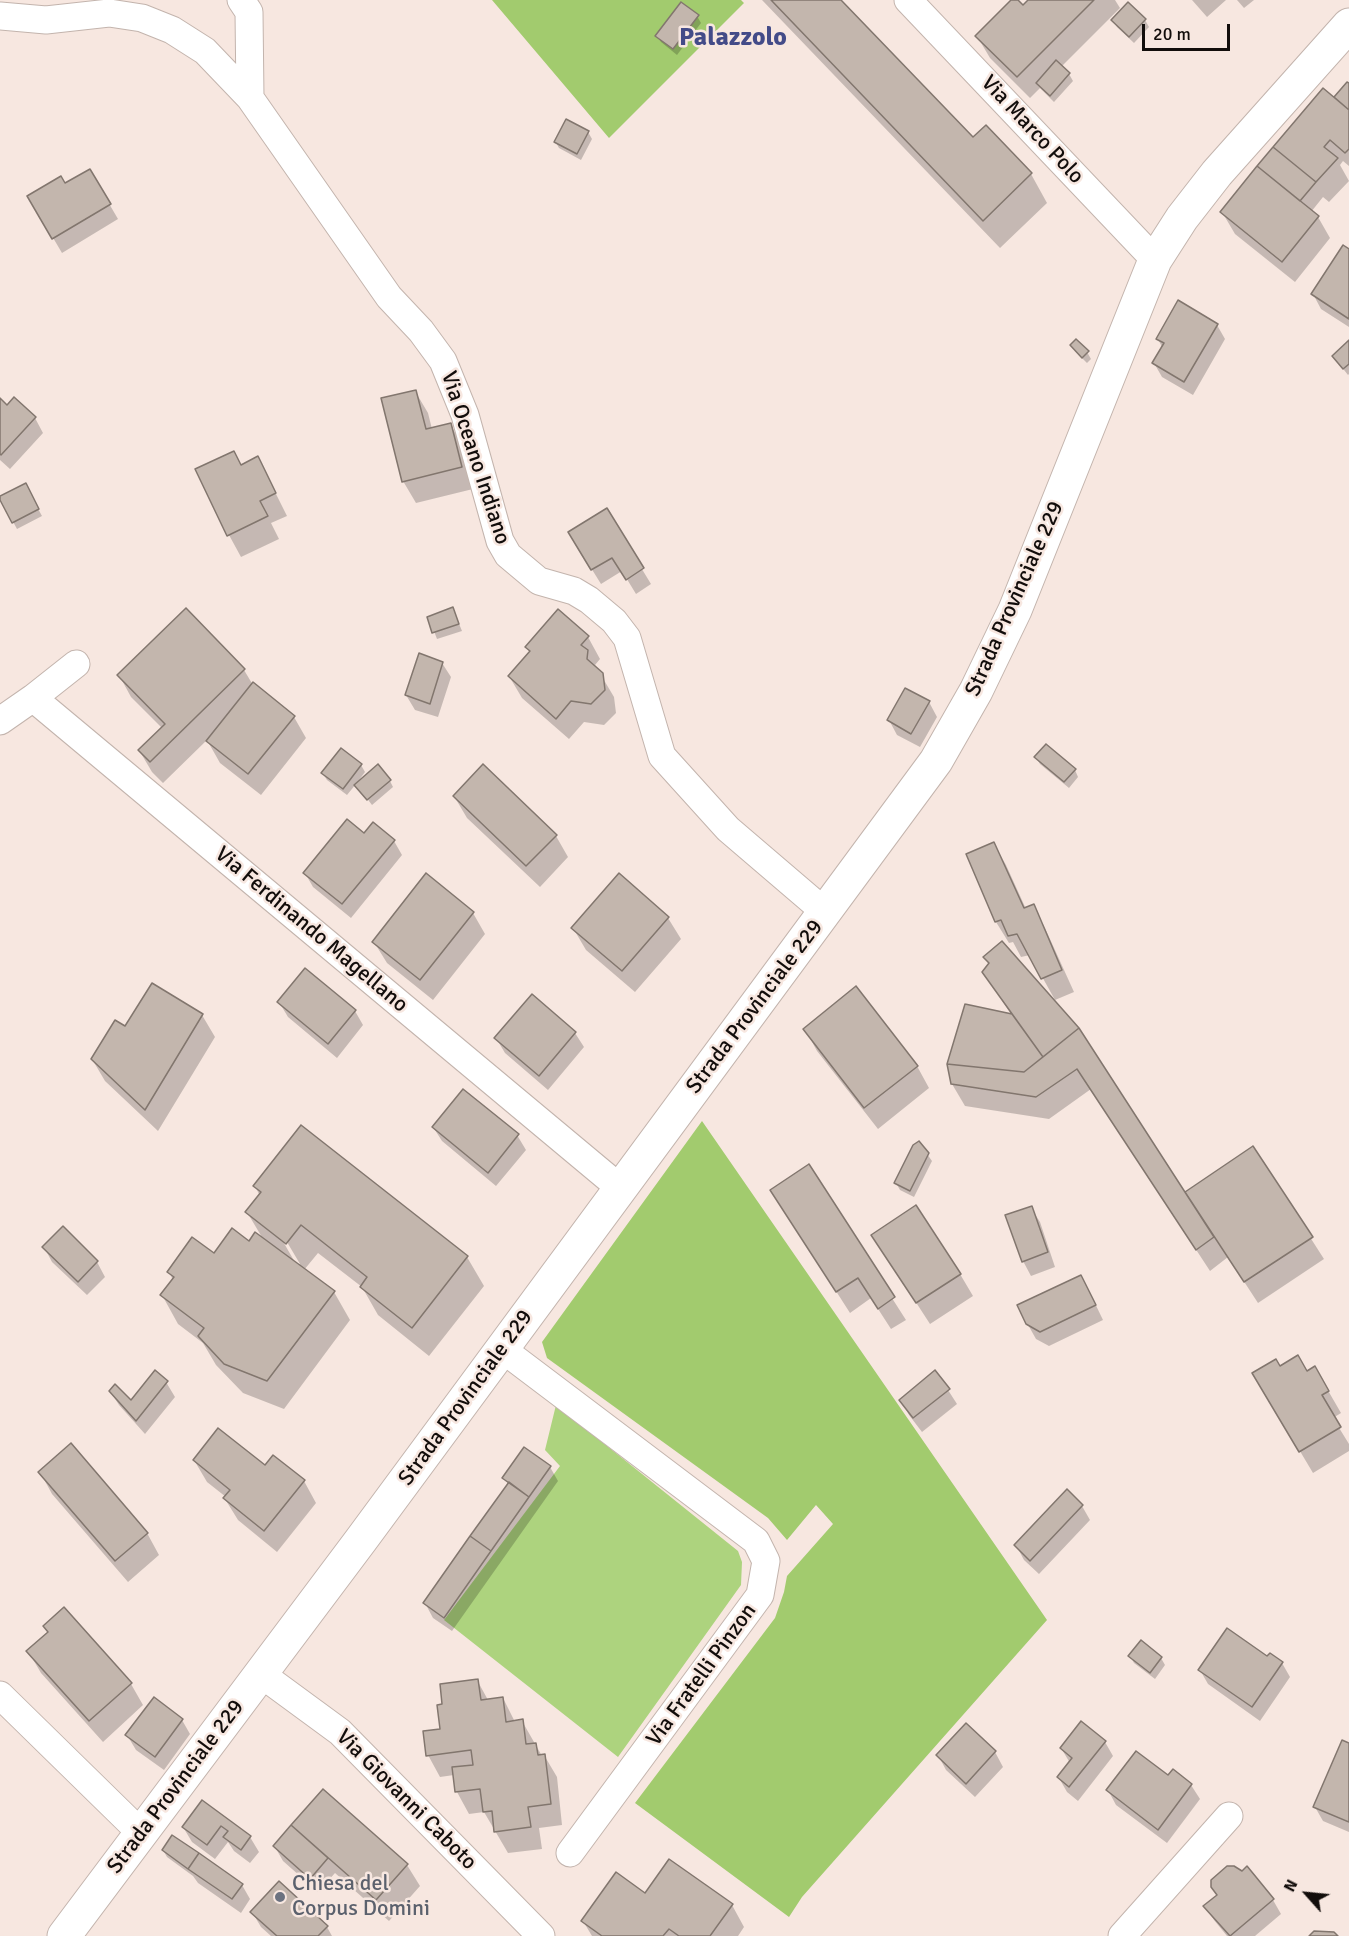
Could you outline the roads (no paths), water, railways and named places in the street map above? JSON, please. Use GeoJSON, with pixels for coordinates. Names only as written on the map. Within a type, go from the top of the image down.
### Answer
{"type":"FeatureCollection","features":[{"type":"Feature","properties":{"kind":"street"},"geometry":{"type":"LineString","coordinates":[[241,0],[249,12],[250,98]]}},
{"type":"Feature","properties":{"kind":"street","name":"Via Marco Polo"},"geometry":{"type":"LineString","coordinates":[[908,0],[1155,260]]}},
{"type":"Feature","properties":{"kind":"street","name":"Via Oceano Indiano"},"geometry":{"type":"LineString","coordinates":[[0,16],[46,20],[109,13],[142,18],[172,30],[205,51],[250,98],[389,297],[421,331],[443,361],[465,415],[500,541],[508,555],[539,581],[574,591],[614,621],[627,638],[662,756],[728,829],[825,912]]}},
{"type":"Feature","properties":{"kind":"street","name":"Strada Provinciale 229"},"geometry":{"type":"LineString","coordinates":[[64,1936],[261,1674],[936,761],[976,691],[1015,610],[1155,260],[1182,218],[1217,172],[1349,25]]}},
{"type":"Feature","properties":{"kind":"street"},"geometry":{"type":"LineString","coordinates":[[0,721],[76,664]]}},
{"type":"Feature","properties":{"kind":"street","name":"Via Ferdinando Magellano"},"geometry":{"type":"LineString","coordinates":[[33,698],[621,1188]]}},
{"type":"Feature","properties":{"kind":"street","name":"Via Fratelli Pinzon"},"geometry":{"type":"LineString","coordinates":[[502,1349],[756,1541],[766,1561],[760,1595],[570,1853]]}},
{"type":"Feature","properties":{"kind":"street","name":"Via Giovanni Caboto"},"geometry":{"type":"LineString","coordinates":[[261,1674],[340,1732],[541,1936]]}},
{"type":"Feature","properties":{"kind":"street"},"geometry":{"type":"LineString","coordinates":[[0,1695],[141,1833]]}},
{"type":"Feature","properties":{"kind":"street"},"geometry":{"type":"LineString","coordinates":[[1122,1936],[1229,1816]]}},
{"type":"Feature","properties":{"kind":"place","name":"Chiesa del Corpus Domini"},"geometry":{"type":"Point","coordinates":[280,1897]}},
{"type":"Feature","properties":{"kind":"district","name":"Palazzolo"},"geometry":{"type":"Point","coordinates":[733,38]}}]}
